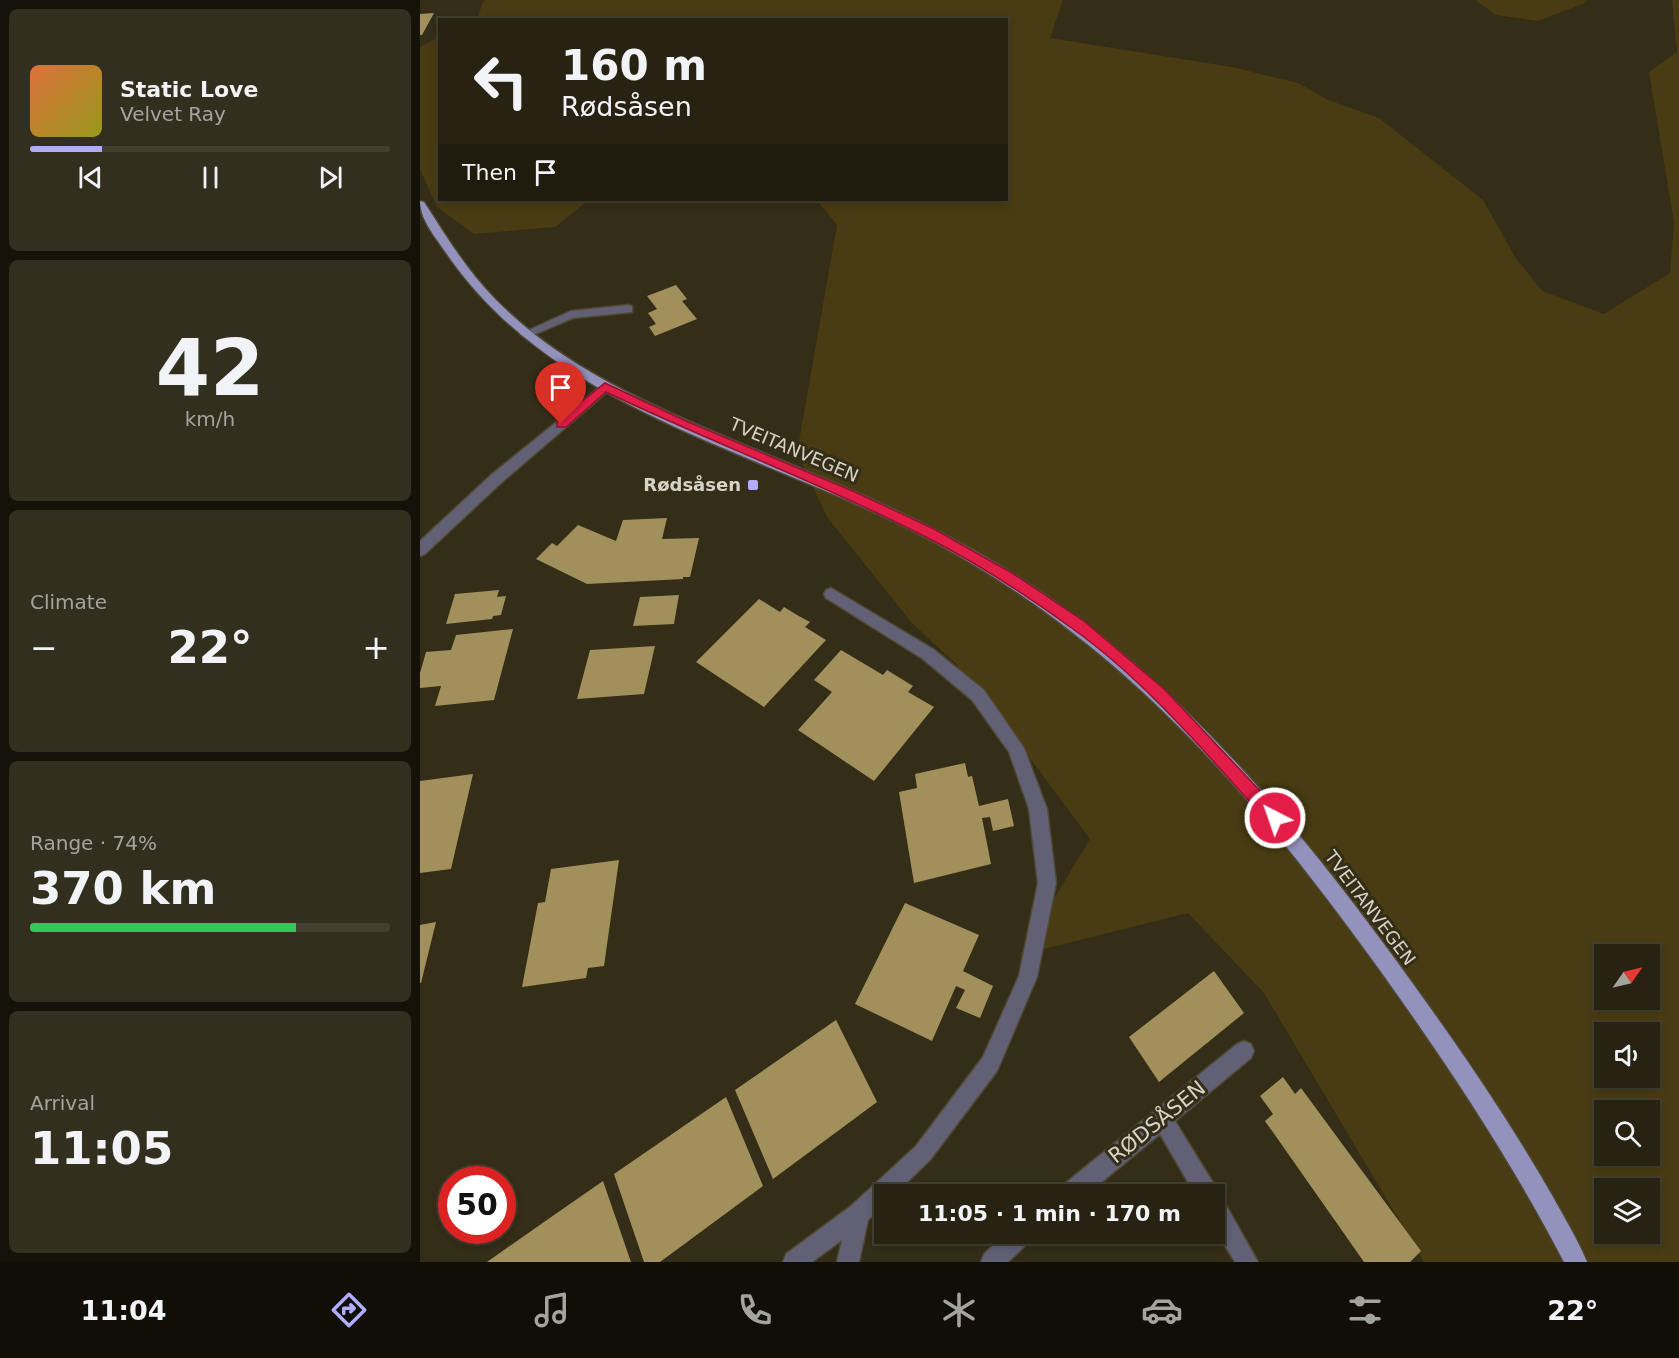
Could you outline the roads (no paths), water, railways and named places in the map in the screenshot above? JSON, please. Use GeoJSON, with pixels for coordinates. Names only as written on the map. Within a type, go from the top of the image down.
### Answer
{"type":"FeatureCollection","features":[{"type":"Feature","properties":{"kind":"main road","name":"TVEITANVEGEN"},"geometry":{"type":"LineString","coordinates":[[420,204],[451,253],[500,311],[554,356],[605,387],[682,424],[851,495],[929,533],[1007,577],[1080,626],[1160,695],[1245,783],[1304,852],[1359,923],[1490,1111],[1576,1262]]}},
{"type":"Feature","properties":{"kind":"street"},"geometry":{"type":"LineString","coordinates":[[526,334],[571,315],[628,309]]}},
{"type":"Feature","properties":{"kind":"street"},"geometry":{"type":"LineString","coordinates":[[420,550],[496,479],[605,387]]}},
{"type":"Feature","properties":{"kind":"street"},"geometry":{"type":"LineString","coordinates":[[794,1262],[859,1214],[923,1153],[990,1064],[1028,977],[1047,883],[1038,809],[1016,748],[978,695],[928,654],[831,594]]}},
{"type":"Feature","properties":{"kind":"street","name":"RØDSÅSEN"},"geometry":{"type":"LineString","coordinates":[[1082,1184],[1244,1051]]}},
{"type":"Feature","properties":{"kind":"street"},"geometry":{"type":"LineString","coordinates":[[1162,1118],[1201,1184]]}},
{"type":"Feature","properties":{"kind":"street"},"geometry":{"type":"LineString","coordinates":[[848,1262],[859,1214]]}},
{"type":"Feature","properties":{"kind":"street"},"geometry":{"type":"LineString","coordinates":[[1225,1225],[1247,1262]]}},
{"type":"Feature","properties":{"kind":"street"},"geometry":{"type":"LineString","coordinates":[[992,1262],[1011,1244]]}},
{"type":"Feature","properties":{"kind":"place","name":"Rødsåsen"},"geometry":{"type":"Point","coordinates":[753,485]}}]}
